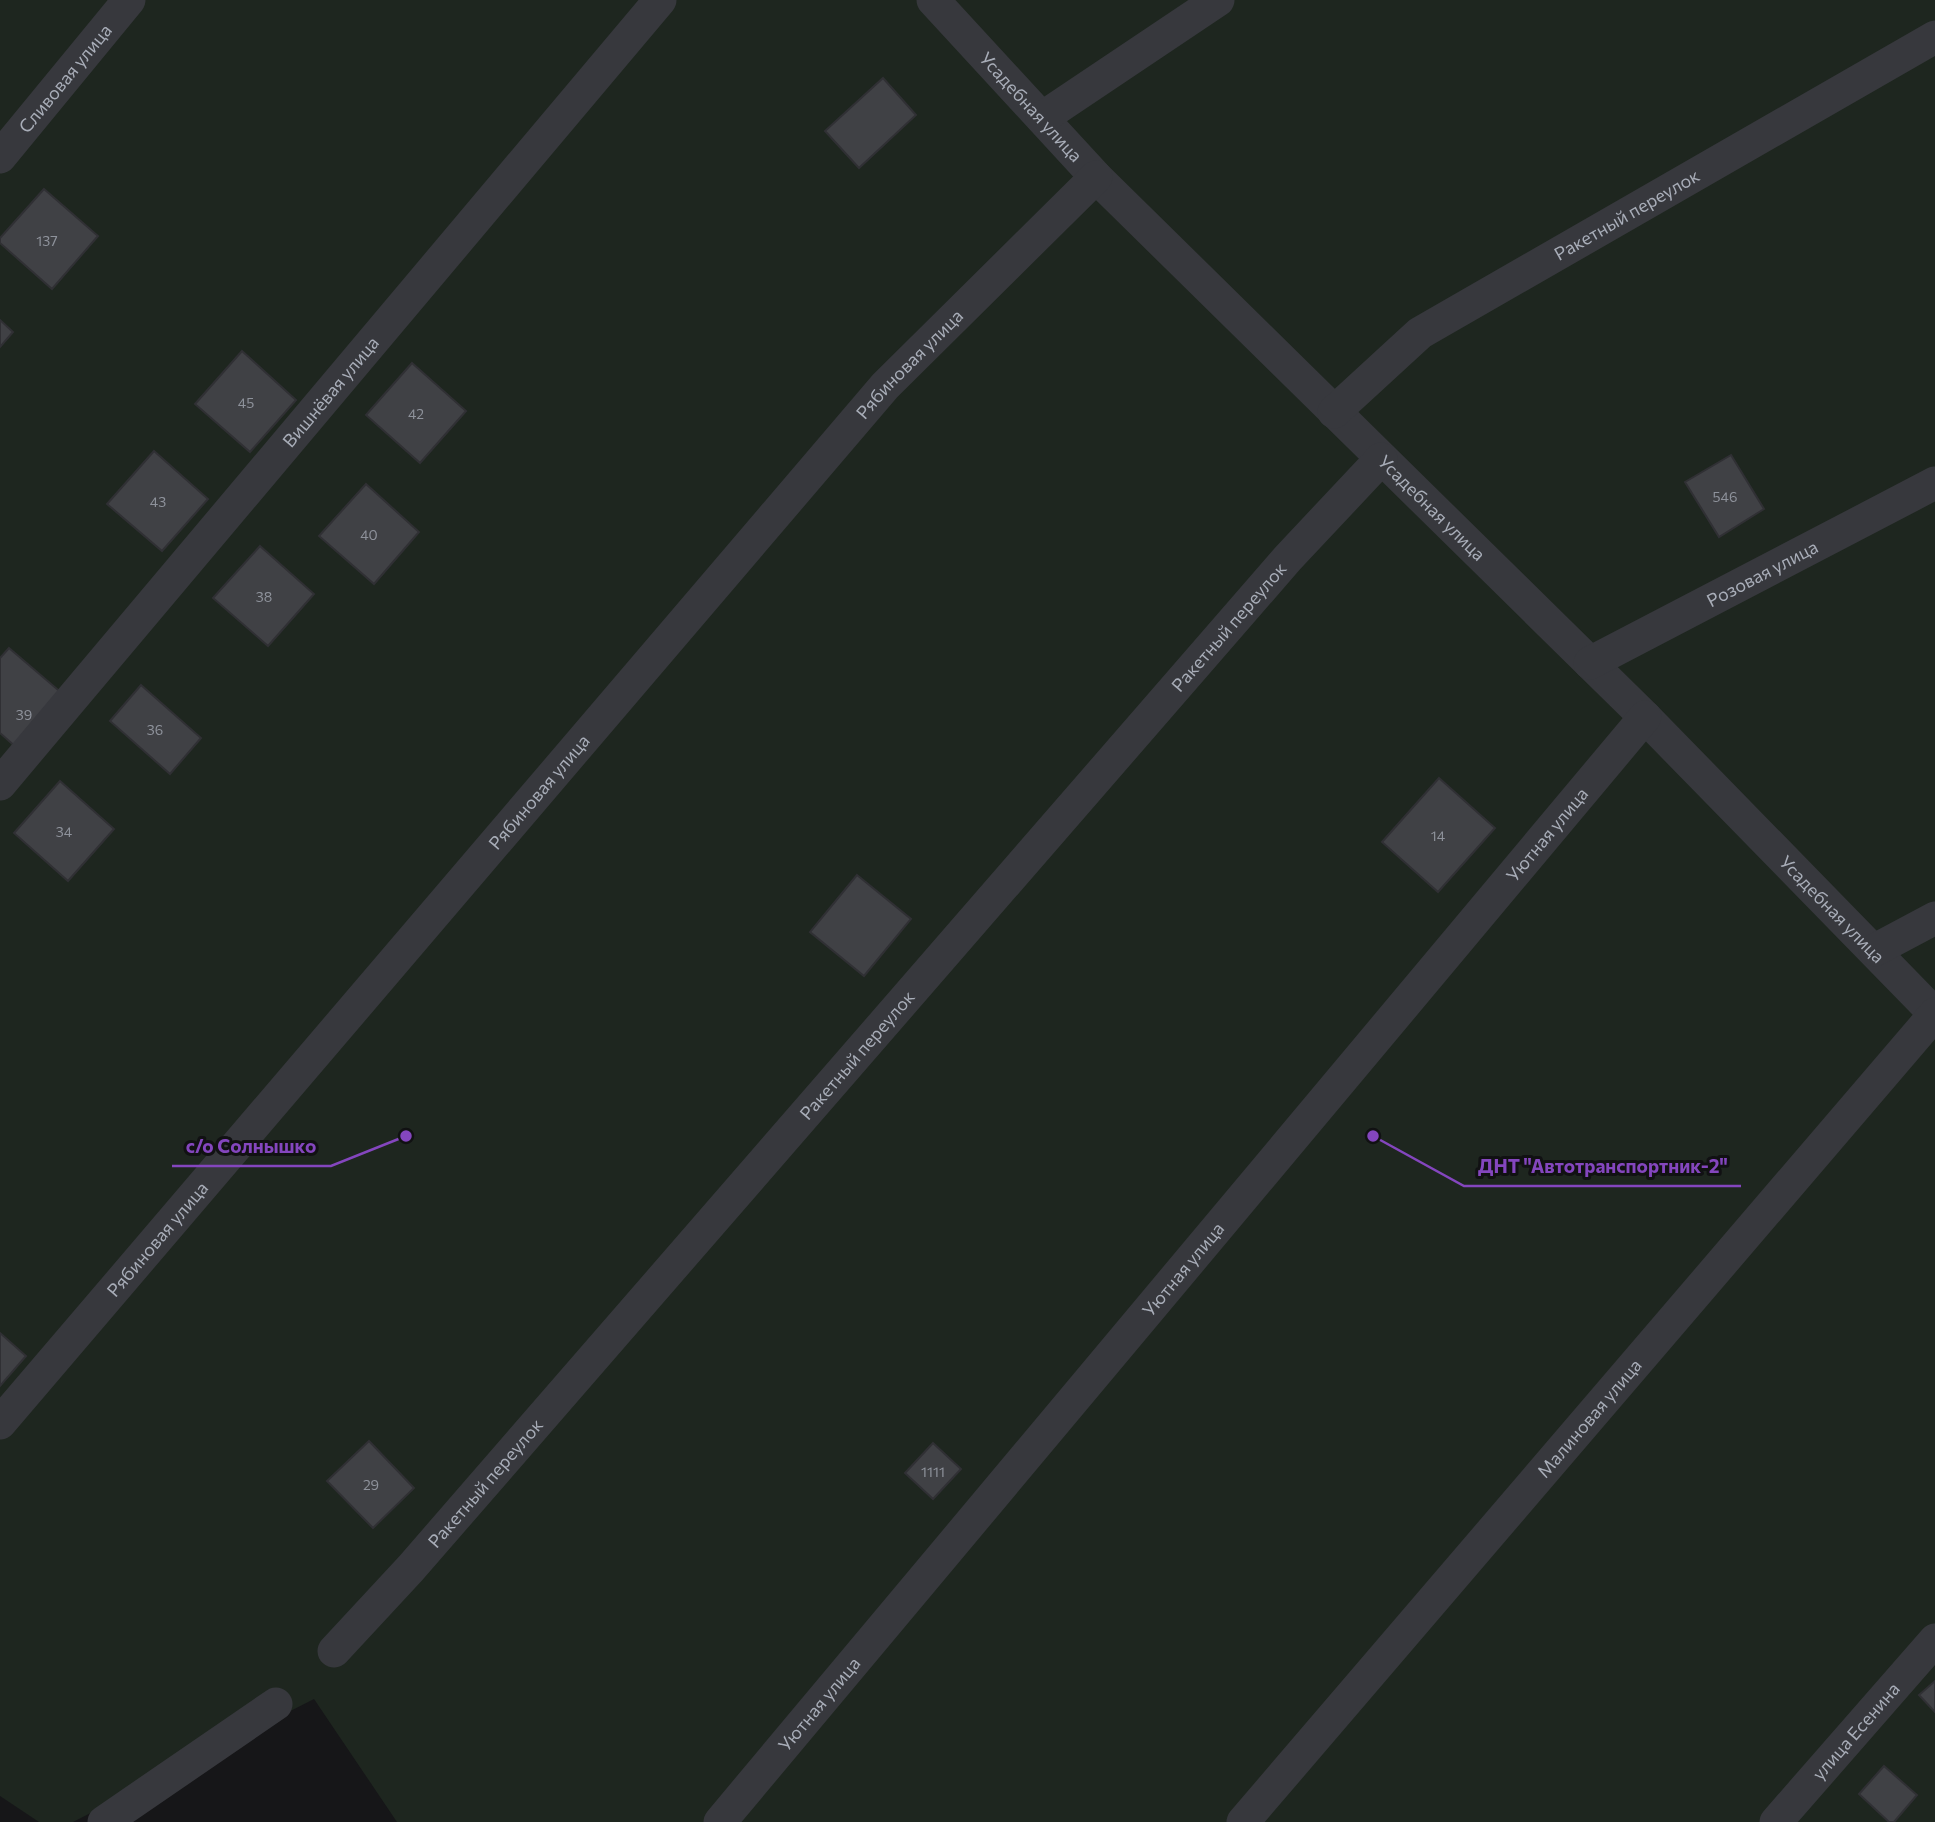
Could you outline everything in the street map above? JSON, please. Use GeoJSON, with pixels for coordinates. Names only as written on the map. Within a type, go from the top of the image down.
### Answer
{"type":"FeatureCollection","features":[{"type":"Feature","properties":{"kind":"street","name":"Сливовая улица"},"geometry":{"type":"LineString","coordinates":[[0,157],[129,0]]}},
{"type":"Feature","properties":{"kind":"street","name":"Вишнёвая улица"},"geometry":{"type":"LineString","coordinates":[[0,784],[660,0]]}},
{"type":"Feature","properties":{"kind":"street","name":"Усадебная улица"},"geometry":{"type":"LineString","coordinates":[[933,0],[1096,177],[1645,717],[1935,1014]]}},
{"type":"Feature","properties":{"kind":"street"},"geometry":{"type":"LineString","coordinates":[[1042,118],[1218,0]]}},
{"type":"Feature","properties":{"kind":"street","name":"Ракетный переулок"},"geometry":{"type":"LineString","coordinates":[[1334,412],[1420,333],[1935,37]]}},
{"type":"Feature","properties":{"kind":"street","name":"Рябиновая улица"},"geometry":{"type":"LineString","coordinates":[[0,1423],[885,386],[1096,177]]}},
{"type":"Feature","properties":{"kind":"street","name":"Ракетный переулок"},"geometry":{"type":"LineString","coordinates":[[334,1651],[411,1568],[1287,558],[1381,459]]}},
{"type":"Feature","properties":{"kind":"street","name":"Розовая улица"},"geometry":{"type":"LineString","coordinates":[[1590,663],[1935,483]]}},
{"type":"Feature","properties":{"kind":"street","name":"Уютная улица"},"geometry":{"type":"LineString","coordinates":[[720,1822],[1645,717]]}},
{"type":"Feature","properties":{"kind":"street"},"geometry":{"type":"LineString","coordinates":[[1875,950],[1935,918]]}},
{"type":"Feature","properties":{"kind":"street","name":"Малиновая улица"},"geometry":{"type":"LineString","coordinates":[[1243,1822],[1935,1014]]}},
{"type":"Feature","properties":{"kind":"street","name":"улица Есенина"},"geometry":{"type":"LineString","coordinates":[[1776,1822],[1935,1640]]}},
{"type":"Feature","properties":{"kind":"street"},"geometry":{"type":"LineString","coordinates":[[104,1822],[276,1704]]}},
{"type":"Feature","properties":{"kind":"shaded area"},"geometry":{"type":"Polygon","coordinates":[[[0,0],[1935,0],[1935,1822],[397,1822],[314,1699],[73,1822],[39,1822],[0,1796],[0,0]]]}},
{"type":"Feature","properties":{"kind":"building"},"geometry":{"type":"Polygon","coordinates":[[[883,78],[916,115],[859,168],[825,131],[883,78]]]}},
{"type":"Feature","properties":{"kind":"building"},"geometry":{"type":"Polygon","coordinates":[[[44,189],[98,236],[52,289],[0,243],[0,238],[44,189]]]}},
{"type":"Feature","properties":{"kind":"building"},"geometry":{"type":"Polygon","coordinates":[[[0,320],[13,332],[0,347],[0,320]]]}},
{"type":"Feature","properties":{"kind":"building"},"geometry":{"type":"Polygon","coordinates":[[[242,351],[296,400],[250,452],[195,404],[242,351]]]}},
{"type":"Feature","properties":{"kind":"building"},"geometry":{"type":"Polygon","coordinates":[[[412,363],[466,411],[420,463],[366,415],[412,363]]]}},
{"type":"Feature","properties":{"kind":"building"},"geometry":{"type":"Polygon","coordinates":[[[154,451],[208,499],[162,551],[107,504],[154,451]]]}},
{"type":"Feature","properties":{"kind":"building"},"geometry":{"type":"Polygon","coordinates":[[[1731,455],[1764,509],[1719,537],[1685,482],[1731,455]]]}},
{"type":"Feature","properties":{"kind":"building"},"geometry":{"type":"Polygon","coordinates":[[[366,484],[419,532],[374,584],[319,536],[366,484]]]}},
{"type":"Feature","properties":{"kind":"building"},"geometry":{"type":"Polygon","coordinates":[[[260,546],[314,594],[268,646],[213,598],[260,546]]]}},
{"type":"Feature","properties":{"kind":"building"},"geometry":{"type":"Polygon","coordinates":[[[9,648],[64,695],[17,748],[0,733],[0,658],[9,648]]]}},
{"type":"Feature","properties":{"kind":"building"},"geometry":{"type":"Polygon","coordinates":[[[141,685],[201,738],[170,774],[110,721],[141,685]]]}},
{"type":"Feature","properties":{"kind":"building"},"geometry":{"type":"Polygon","coordinates":[[[1439,778],[1495,828],[1438,892],[1382,842],[1439,778]]]}},
{"type":"Feature","properties":{"kind":"building"},"geometry":{"type":"Polygon","coordinates":[[[60,781],[114,829],[68,881],[14,833],[60,781]]]}},
{"type":"Feature","properties":{"kind":"building"},"geometry":{"type":"Polygon","coordinates":[[[857,875],[911,919],[864,976],[810,932],[857,875]]]}},
{"type":"Feature","properties":{"kind":"building"},"geometry":{"type":"Polygon","coordinates":[[[0,1333],[26,1356],[0,1386],[0,1333]]]}},
{"type":"Feature","properties":{"kind":"building"},"geometry":{"type":"Polygon","coordinates":[[[369,1441],[414,1488],[373,1528],[327,1481],[369,1441]]]}},
{"type":"Feature","properties":{"kind":"building"},"geometry":{"type":"Polygon","coordinates":[[[933,1443],[961,1469],[933,1499],[905,1473],[933,1443]]]}},
{"type":"Feature","properties":{"kind":"building"},"geometry":{"type":"Polygon","coordinates":[[[1935,1681],[1935,1712],[1919,1695],[1935,1681]]]}},
{"type":"Feature","properties":{"kind":"building"},"geometry":{"type":"Polygon","coordinates":[[[1884,1766],[1917,1795],[1894,1822],[1889,1822],[1859,1794],[1884,1766]]]}},
{"type":"Feature","properties":{"kind":"place","name":"с/о Солнышко"},"geometry":{"type":"Point","coordinates":[406,1136]}},
{"type":"Feature","properties":{"kind":"place","name":"ДНТ \"Автотранспортник-2\""},"geometry":{"type":"Point","coordinates":[1373,1136]}}]}
